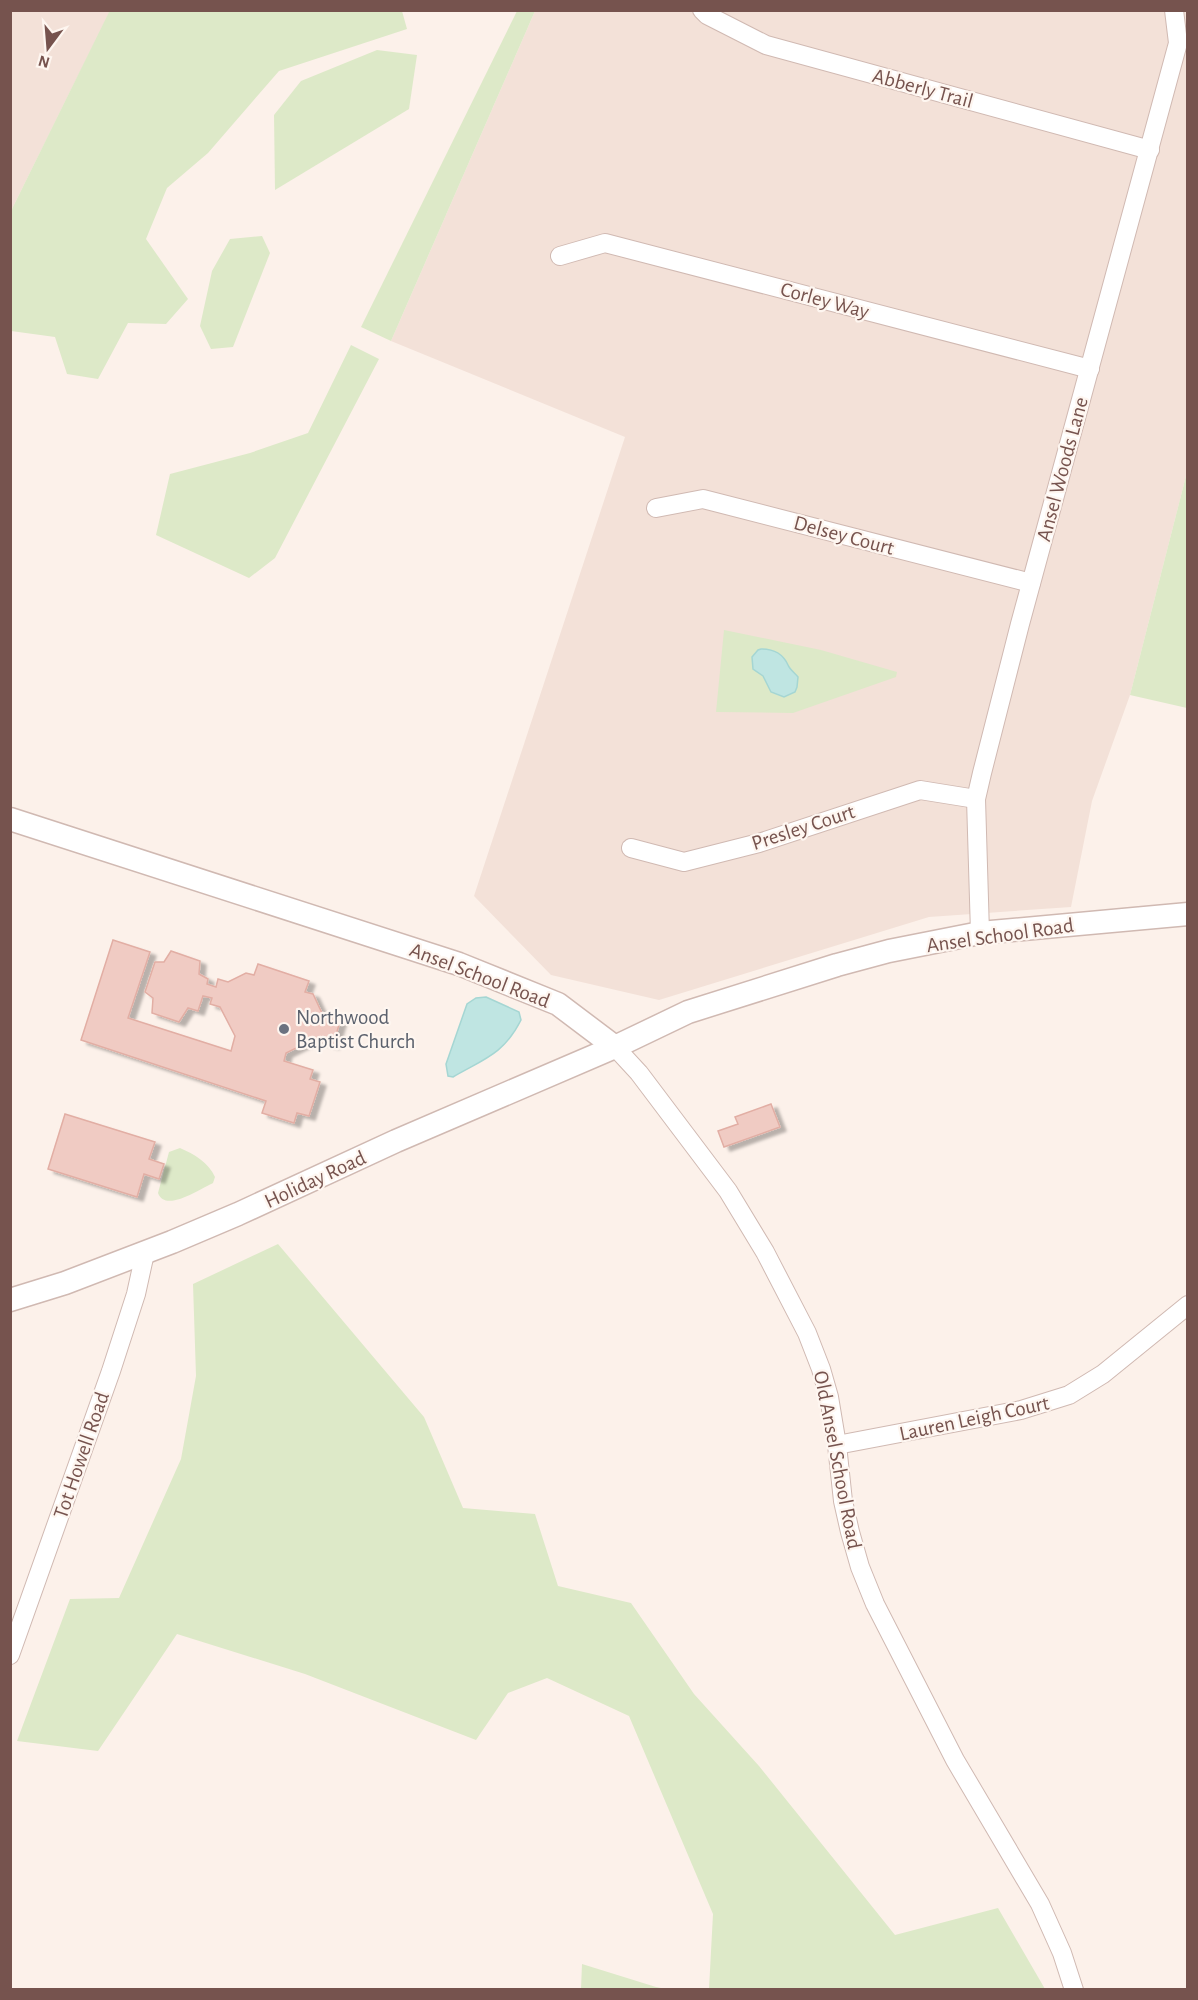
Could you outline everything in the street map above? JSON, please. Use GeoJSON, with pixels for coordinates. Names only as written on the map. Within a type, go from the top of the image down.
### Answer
{"type":"FeatureCollection","features":[{"type":"Feature","properties":{"kind":"street","name":"Abberly Trail"},"geometry":{"type":"LineString","coordinates":[[702,10],[706,15],[766,45],[1150,150]]}},
{"type":"Feature","properties":{"kind":"street","name":"Ansel Woods Lane"},"geometry":{"type":"LineString","coordinates":[[980,933],[976,799],[1031,583],[1178,43],[1174,10]]}},
{"type":"Feature","properties":{"kind":"street","name":"Corley Way"},"geometry":{"type":"LineString","coordinates":[[560,256],[604,243],[1090,369]]}},
{"type":"Feature","properties":{"kind":"street","name":"Delsey Court"},"geometry":{"type":"LineString","coordinates":[[656,508],[703,499],[1031,583]]}},
{"type":"Feature","properties":{"kind":"street","name":"Presley Court"},"geometry":{"type":"LineString","coordinates":[[631,848],[684,862],[759,843],[920,789],[976,799]]}},
{"type":"Feature","properties":{"kind":"street","name":"Ansel School Road"},"geometry":{"type":"LineString","coordinates":[[10,819],[459,964],[558,1004],[615,1047],[688,1012],[889,951],[980,933],[1188,914]]}},
{"type":"Feature","properties":{"kind":"street","name":"Holiday Road"},"geometry":{"type":"LineString","coordinates":[[10,1300],[65,1283],[145,1253],[238,1214],[396,1141],[615,1047]]}},
{"type":"Feature","properties":{"kind":"street","name":"Old Ansel School Road"},"geometry":{"type":"LineString","coordinates":[[615,1047],[639,1073],[728,1191],[765,1252],[813,1345],[829,1397],[843,1501],[860,1567],[875,1604],[955,1760],[1040,1904],[1062,1953],[1074,1989]]}},
{"type":"Feature","properties":{"kind":"street","name":"Tot Howell Road"},"geometry":{"type":"LineString","coordinates":[[10,1655],[111,1371],[136,1294],[145,1253]]}},
{"type":"Feature","properties":{"kind":"street","name":"Lauren Leigh Court"},"geometry":{"type":"LineString","coordinates":[[837,1444],[1021,1410],[1070,1395],[1103,1374],[1188,1305]]}},
{"type":"Feature","properties":{"kind":"shaded area"},"geometry":{"type":"Polygon","coordinates":[[[11,11],[110,11],[11,211],[11,11]]]}},
{"type":"Feature","properties":{"kind":"shaded area"},"geometry":{"type":"Polygon","coordinates":[[[535,11],[1187,11],[1187,472],[1130,695],[1092,801],[1071,907],[929,917],[659,1000],[551,975],[474,896],[625,437],[391,341],[535,11]]]}},
{"type":"Feature","properties":{"kind":"green space"},"geometry":{"type":"Polygon","coordinates":[[[110,10],[402,11],[407,29],[279,71],[208,153],[167,188],[146,239],[188,299],[166,324],[128,323],[98,379],[67,374],[55,337],[11,331],[11,211],[110,10]]]}},
{"type":"Feature","properties":{"kind":"green space"},"geometry":{"type":"Polygon","coordinates":[[[517,11],[535,11],[391,341],[361,327],[517,11]]]}},
{"type":"Feature","properties":{"kind":"green space"},"geometry":{"type":"Polygon","coordinates":[[[377,50],[417,55],[409,109],[275,190],[274,115],[301,81],[377,50]]]}},
{"type":"Feature","properties":{"kind":"green space"},"geometry":{"type":"Polygon","coordinates":[[[262,236],[270,253],[233,347],[211,349],[200,326],[212,271],[230,239],[262,236]]]}},
{"type":"Feature","properties":{"kind":"green space"},"geometry":{"type":"Polygon","coordinates":[[[351,345],[379,359],[275,558],[249,578],[156,535],[170,474],[250,453],[308,433],[351,345]]]}},
{"type":"Feature","properties":{"kind":"green space"},"geometry":{"type":"Polygon","coordinates":[[[1187,472],[1187,708],[1130,695],[1187,472]]]}},
{"type":"Feature","properties":{"kind":"green space"},"geometry":{"type":"Polygon","coordinates":[[[724,630],[821,650],[897,672],[896,677],[793,713],[716,712],[724,630]]]}},
{"type":"Feature","properties":{"kind":"green space"},"geometry":{"type":"Polygon","coordinates":[[[180,1148],[191,1153],[209,1167],[215,1177],[213,1183],[192,1194],[168,1201],[162,1199],[158,1193],[169,1152],[180,1148]]]}},
{"type":"Feature","properties":{"kind":"green space"},"geometry":{"type":"Polygon","coordinates":[[[278,1244],[424,1417],[463,1508],[535,1514],[558,1586],[631,1603],[694,1694],[759,1766],[895,1935],[998,1908],[1045,1989],[709,1989],[713,1914],[629,1716],[547,1678],[508,1693],[476,1740],[305,1674],[177,1634],[98,1751],[17,1741],[70,1599],[119,1598],[181,1459],[196,1376],[193,1284],[278,1244]]]}},
{"type":"Feature","properties":{"kind":"green space"},"geometry":{"type":"Polygon","coordinates":[[[582,1964],[656,1987],[666,1989],[581,1989],[582,1964]]]}},
{"type":"Feature","properties":{"kind":"water"},"geometry":{"type":"Polygon","coordinates":[[[761,649],[774,651],[784,658],[798,677],[795,692],[784,697],[771,692],[763,676],[753,669],[752,657],[761,649]]]}},
{"type":"Feature","properties":{"kind":"water"},"geometry":{"type":"Polygon","coordinates":[[[486,997],[519,1012],[521,1020],[508,1041],[500,1048],[484,1060],[453,1077],[448,1076],[446,1064],[467,1004],[476,998],[486,997]]]}},
{"type":"Feature","properties":{"kind":"building","name":"Northwood Baptist Church"},"geometry":{"type":"Polygon","coordinates":[[[113,940],[150,952],[128,1018],[231,1051],[235,1036],[220,1007],[210,1004],[212,998],[203,996],[198,1011],[188,1008],[179,1022],[152,1013],[153,998],[145,992],[155,962],[164,962],[171,951],[200,961],[199,974],[208,979],[207,984],[216,987],[218,979],[228,982],[246,973],[254,975],[258,964],[309,981],[305,992],[313,994],[322,1013],[341,1018],[333,1045],[314,1039],[286,1053],[284,1061],[313,1070],[310,1079],[320,1082],[309,1116],[297,1113],[294,1123],[262,1113],[266,1101],[81,1040],[113,940]]]}},
{"type":"Feature","properties":{"kind":"building"},"geometry":{"type":"Polygon","coordinates":[[[771,1104],[780,1127],[724,1147],[718,1131],[738,1124],[735,1117],[771,1104]]]}},
{"type":"Feature","properties":{"kind":"building"},"geometry":{"type":"Polygon","coordinates":[[[65,1114],[155,1142],[149,1159],[164,1164],[159,1179],[144,1174],[137,1197],[48,1169],[65,1114]]]}},
{"type":"Feature","properties":{"kind":"place","name":"Northwood Baptist Church"},"geometry":{"type":"Point","coordinates":[284,1029]}}]}
